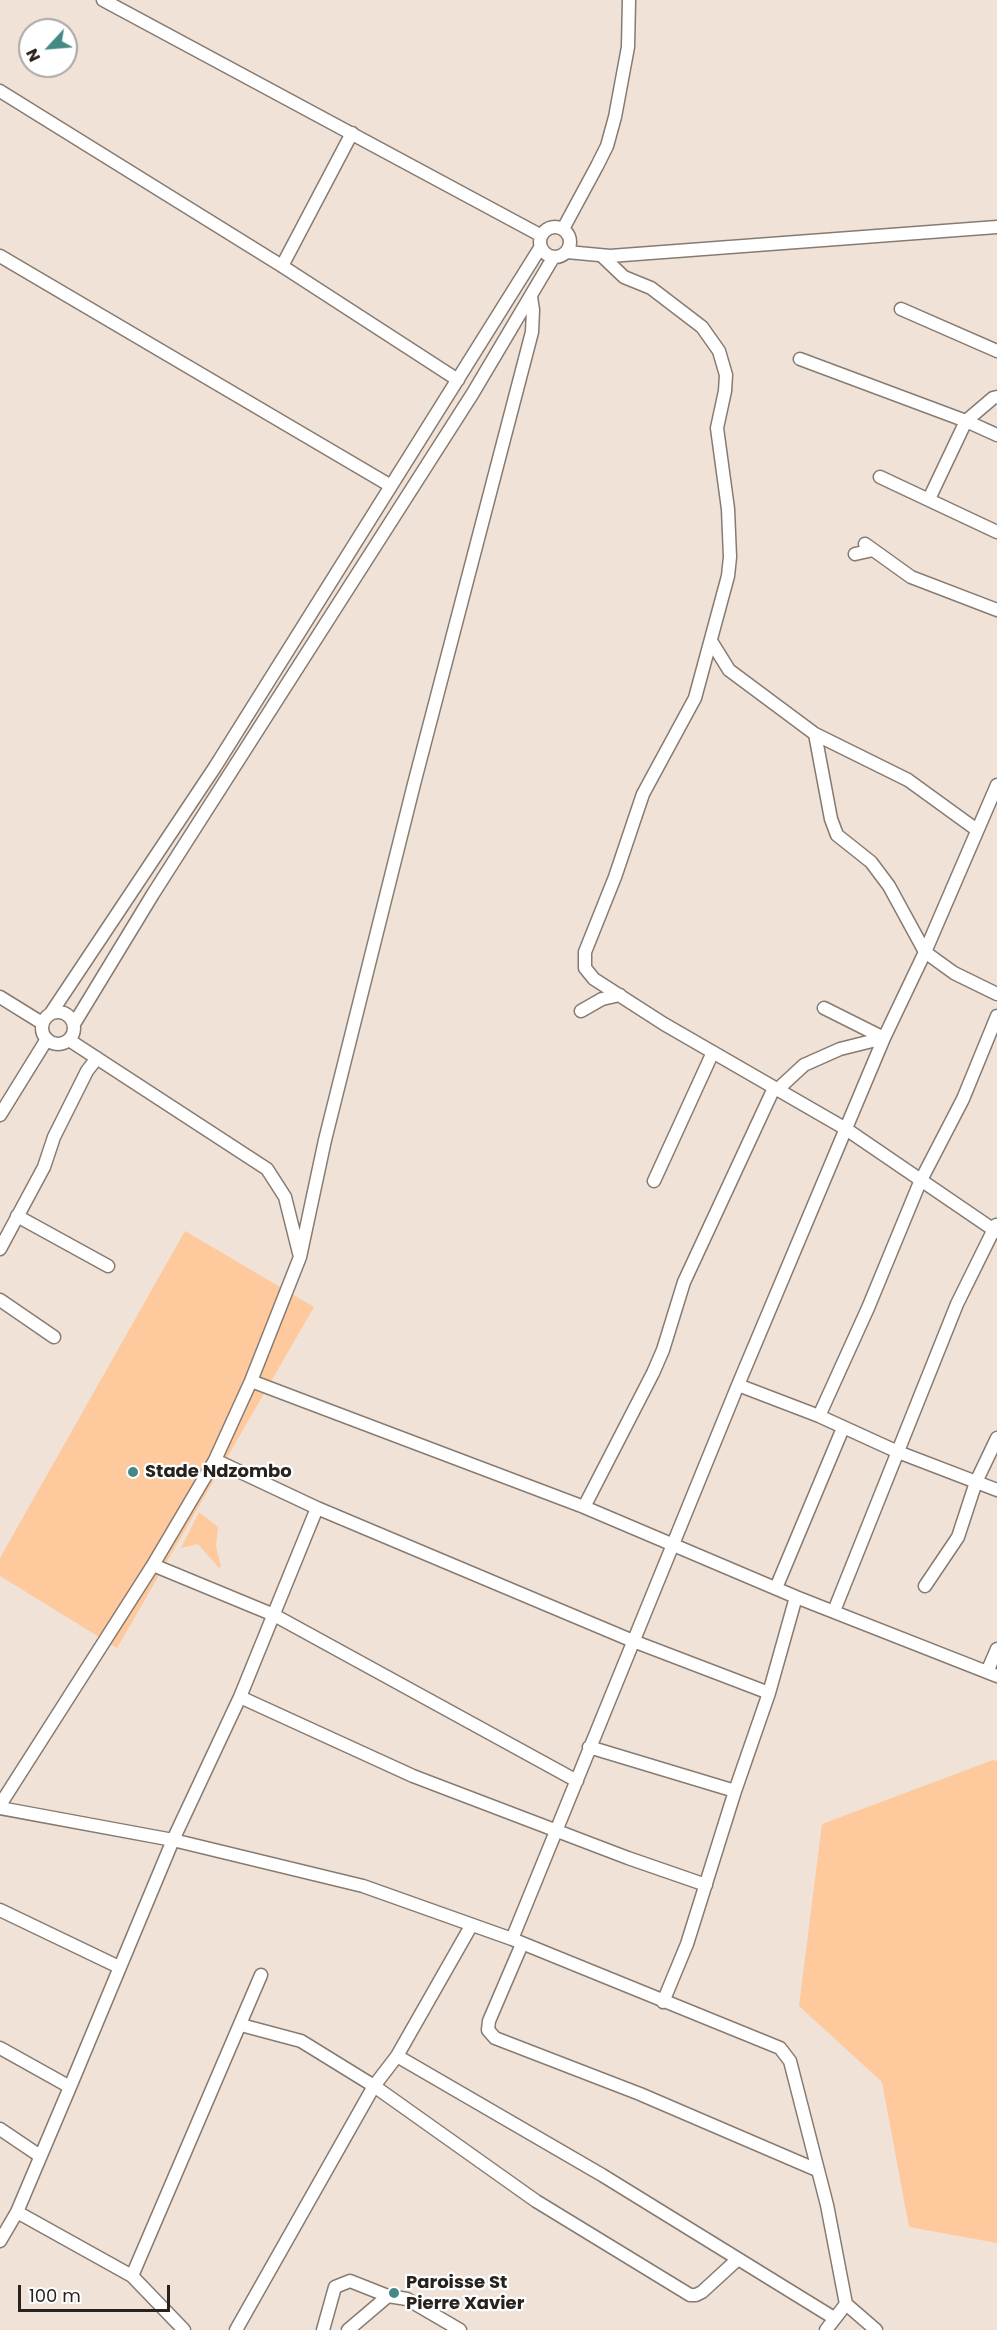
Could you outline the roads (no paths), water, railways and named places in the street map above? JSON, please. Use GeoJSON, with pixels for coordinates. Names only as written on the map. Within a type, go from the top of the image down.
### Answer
{"type":"FeatureCollection","features":[{"type":"Feature","properties":{"kind":"street"},"geometry":{"type":"LineString","coordinates":[[103,0],[352,133],[540,242],[546,255],[553,258],[563,255],[567,252],[570,242],[563,229],[550,227],[540,242],[458,380],[214,767],[51,1013],[42,1023],[43,1035],[47,1040],[62,1044],[69,1040],[74,1024],[153,894],[473,393],[553,258]]}},
{"type":"Feature","properties":{"kind":"street"},"geometry":{"type":"LineString","coordinates":[[563,229],[607,146],[615,117],[628,47],[629,0]]}},
{"type":"Feature","properties":{"kind":"street"},"geometry":{"type":"LineString","coordinates":[[0,91],[282,266],[458,380]]}},
{"type":"Feature","properties":{"kind":"street"},"geometry":{"type":"LineString","coordinates":[[282,266],[352,133]]}},
{"type":"Feature","properties":{"kind":"street"},"geometry":{"type":"LineString","coordinates":[[567,252],[602,256],[997,227]]}},
{"type":"Feature","properties":{"kind":"street"},"geometry":{"type":"LineString","coordinates":[[0,256],[391,486]]}},
{"type":"Feature","properties":{"kind":"street"},"geometry":{"type":"LineString","coordinates":[[602,256],[624,278],[651,288],[702,327],[724,362],[725,391],[717,428],[728,509],[730,558],[728,576],[693,704],[643,794],[615,877],[585,952],[585,968],[589,974],[620,996],[846,1129],[920,1182],[996,1229],[957,1304],[834,1611]]}},
{"type":"Feature","properties":{"kind":"street"},"geometry":{"type":"LineString","coordinates":[[531,297],[532,332],[331,1117],[300,1257],[251,1381],[215,1460],[153,1565],[0,1807],[173,1840],[363,1886],[517,1942],[780,2048],[790,2061],[827,2205],[846,2304],[876,2330]]}},
{"type":"Feature","properties":{"kind":"street"},"geometry":{"type":"LineString","coordinates":[[901,309],[997,351]]}},
{"type":"Feature","properties":{"kind":"street"},"geometry":{"type":"LineString","coordinates":[[800,359],[966,421],[997,435]]}},
{"type":"Feature","properties":{"kind":"street"},"geometry":{"type":"LineString","coordinates":[[929,500],[966,421],[997,397]]}},
{"type":"Feature","properties":{"kind":"street"},"geometry":{"type":"LineString","coordinates":[[880,477],[997,532]]}},
{"type":"Feature","properties":{"kind":"street"},"geometry":{"type":"LineString","coordinates":[[855,554],[869,547],[911,577],[997,610]]}},
{"type":"Feature","properties":{"kind":"street"},"geometry":{"type":"LineString","coordinates":[[711,641],[729,670],[815,734],[908,780],[977,830]]}},
{"type":"Feature","properties":{"kind":"street"},"geometry":{"type":"LineString","coordinates":[[815,734],[831,819],[837,835],[871,862],[882,876],[925,952],[954,973],[997,994]]}},
{"type":"Feature","properties":{"kind":"street"},"geometry":{"type":"LineString","coordinates":[[817,2170],[640,2094],[495,2038],[488,2030],[489,2022],[556,1831],[738,1385],[884,1038],[925,952],[997,785]]}},
{"type":"Feature","properties":{"kind":"street"},"geometry":{"type":"LineString","coordinates":[[581,1011],[602,999],[620,996]]}},
{"type":"Feature","properties":{"kind":"street"},"geometry":{"type":"LineString","coordinates":[[0,998],[42,1023]]}},
{"type":"Feature","properties":{"kind":"street"},"geometry":{"type":"LineString","coordinates":[[824,1008],[884,1038]]}},
{"type":"Feature","properties":{"kind":"street"},"geometry":{"type":"LineString","coordinates":[[51,1013],[65,1013],[74,1024]]}},
{"type":"Feature","properties":{"kind":"street"},"geometry":{"type":"LineString","coordinates":[[819,1416],[920,1182],[963,1099],[997,1016]]}},
{"type":"Feature","properties":{"kind":"street"},"geometry":{"type":"LineString","coordinates":[[584,1508],[653,1373],[663,1350],[684,1282],[776,1089],[804,1065],[840,1049],[884,1038]]}},
{"type":"Feature","properties":{"kind":"street"},"geometry":{"type":"LineString","coordinates":[[0,1115],[47,1040]]}},
{"type":"Feature","properties":{"kind":"street"},"geometry":{"type":"LineString","coordinates":[[69,1040],[267,1169],[285,1197],[300,1257]]}},
{"type":"Feature","properties":{"kind":"street"},"geometry":{"type":"LineString","coordinates":[[654,1181],[713,1052]]}},
{"type":"Feature","properties":{"kind":"street"},"geometry":{"type":"LineString","coordinates":[[0,1249],[44,1167],[54,1137],[87,1071],[97,1058]]}},
{"type":"Feature","properties":{"kind":"street"},"geometry":{"type":"LineString","coordinates":[[17,1216],[108,1266]]}},
{"type":"Feature","properties":{"kind":"street"},"geometry":{"type":"LineString","coordinates":[[0,1300],[54,1337]]}},
{"type":"Feature","properties":{"kind":"street"},"geometry":{"type":"LineString","coordinates":[[251,1381],[584,1508],[673,1547],[992,1674],[997,1649]]}},
{"type":"Feature","properties":{"kind":"street"},"geometry":{"type":"LineString","coordinates":[[738,1385],[819,1416],[898,1452],[997,1490]]}},
{"type":"Feature","properties":{"kind":"street"},"geometry":{"type":"LineString","coordinates":[[776,1588],[843,1428]]}},
{"type":"Feature","properties":{"kind":"street"},"geometry":{"type":"LineString","coordinates":[[925,1586],[958,1537],[976,1482],[997,1438]]}},
{"type":"Feature","properties":{"kind":"street"},"geometry":{"type":"LineString","coordinates":[[215,1460],[317,1508],[633,1641],[769,1693]]}},
{"type":"Feature","properties":{"kind":"street"},"geometry":{"type":"LineString","coordinates":[[0,2241],[17,2211],[173,1840],[240,1697],[317,1508]]}},
{"type":"Feature","properties":{"kind":"street"},"geometry":{"type":"LineString","coordinates":[[153,1565],[274,1615],[576,1781]]}},
{"type":"Feature","properties":{"kind":"street"},"geometry":{"type":"LineString","coordinates":[[663,2002],[687,1944],[735,1791],[769,1693],[796,1597]]}},
{"type":"Feature","properties":{"kind":"street"},"geometry":{"type":"LineString","coordinates":[[240,1697],[413,1776],[706,1886]]}},
{"type":"Feature","properties":{"kind":"street"},"geometry":{"type":"LineString","coordinates":[[589,1748],[735,1791]]}},
{"type":"Feature","properties":{"kind":"street"},"geometry":{"type":"LineString","coordinates":[[0,1910],[119,1967]]}},
{"type":"Feature","properties":{"kind":"street"},"geometry":{"type":"LineString","coordinates":[[236,2330],[374,2086],[397,2056],[471,1926]]}},
{"type":"Feature","properties":{"kind":"street"},"geometry":{"type":"LineString","coordinates":[[132,2276],[261,1976]]}},
{"type":"Feature","properties":{"kind":"street"},"geometry":{"type":"LineString","coordinates":[[241,2025],[301,2041],[374,2086],[536,2201],[690,2295],[702,2292],[738,2259]]}},
{"type":"Feature","properties":{"kind":"street"},"geometry":{"type":"LineString","coordinates":[[0,2048],[70,2086]]}},
{"type":"Feature","properties":{"kind":"street"},"geometry":{"type":"LineString","coordinates":[[397,2056],[602,2175],[834,2319]]}},
{"type":"Feature","properties":{"kind":"street"},"geometry":{"type":"LineString","coordinates":[[0,2129],[40,2156]]}},
{"type":"Feature","properties":{"kind":"street"},"geometry":{"type":"LineString","coordinates":[[17,2211],[132,2276],[184,2330]]}},
{"type":"Feature","properties":{"kind":"street"},"geometry":{"type":"LineString","coordinates":[[323,2330],[335,2287],[350,2281],[358,2282],[388,2296],[407,2299],[460,2330]]}},
{"type":"Feature","properties":{"kind":"street"},"geometry":{"type":"LineString","coordinates":[[348,2330],[388,2296]]}},
{"type":"Feature","properties":{"kind":"street"},"geometry":{"type":"LineString","coordinates":[[826,2330],[846,2304]]}},
{"type":"Feature","properties":{"kind":"place","name":"Stade Ndzombo"},"geometry":{"type":"Point","coordinates":[133,1472]}},
{"type":"Feature","properties":{"kind":"place","name":"Paroisse St Pierre Xavier"},"geometry":{"type":"Point","coordinates":[394,2293]}}]}
